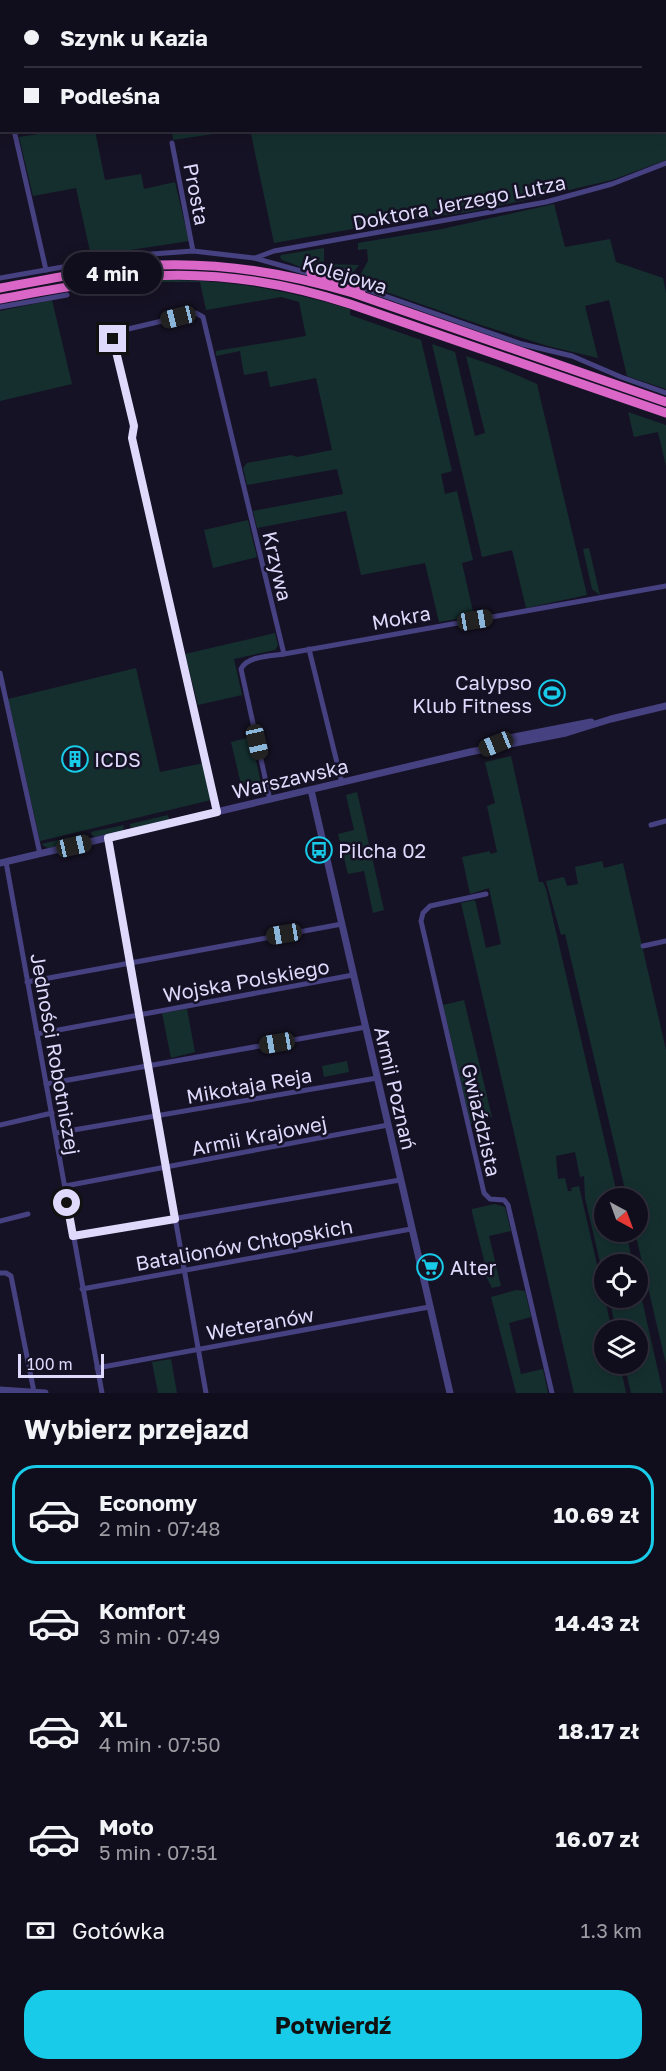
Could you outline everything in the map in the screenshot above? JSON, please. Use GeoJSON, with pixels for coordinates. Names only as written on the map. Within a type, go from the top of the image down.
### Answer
{"type":"FeatureCollection","features":[{"type":"Feature","properties":{"kind":"highway","name":"Kolejowa"},"geometry":{"type":"LineString","coordinates":[[0,288],[123,267],[191,264],[232,267],[284,275],[368,294],[666,402]]}},
{"type":"Feature","properties":{"kind":"highway"},"geometry":{"type":"LineString","coordinates":[[311,273],[351,285],[368,294]]}},
{"type":"Feature","properties":{"kind":"highway","name":"Kolejowa"},"geometry":{"type":"LineString","coordinates":[[0,299],[153,276],[241,279],[295,288],[350,304],[666,413]]}},
{"type":"Feature","properties":{"kind":"highway"},"geometry":{"type":"LineString","coordinates":[[67,295],[89,284]]}},
{"type":"Feature","properties":{"kind":"street"},"geometry":{"type":"LineString","coordinates":[[14,132],[46,270]]}},
{"type":"Feature","properties":{"kind":"street","name":"Prosta"},"geometry":{"type":"LineString","coordinates":[[172,144],[193,251]]}},
{"type":"Feature","properties":{"kind":"street","name":"Doktora Jerzego Lutza"},"geometry":{"type":"LineString","coordinates":[[254,258],[274,251],[546,202],[603,187],[666,163]]}},
{"type":"Feature","properties":{"kind":"street","name":"Kolejowa"},"geometry":{"type":"LineString","coordinates":[[0,278],[125,256],[193,251],[254,258],[311,273]]}},
{"type":"Feature","properties":{"kind":"street"},"geometry":{"type":"LineString","coordinates":[[368,294],[522,344],[572,356],[666,393]]}},
{"type":"Feature","properties":{"kind":"street"},"geometry":{"type":"LineString","coordinates":[[0,307],[67,295]]}},
{"type":"Feature","properties":{"kind":"street","name":"Krzywa"},"geometry":{"type":"LineString","coordinates":[[217,812],[132,438],[134,426],[113,341],[115,335],[124,330],[196,313],[203,317],[284,654]]}},
{"type":"Feature","properties":{"kind":"street","name":"Mokra"},"geometry":{"type":"LineString","coordinates":[[284,654],[666,586]]}},
{"type":"Feature","properties":{"kind":"street"},"geometry":{"type":"LineString","coordinates":[[309,649],[342,783]]}},
{"type":"Feature","properties":{"kind":"street"},"geometry":{"type":"LineString","coordinates":[[270,800],[241,669],[242,665],[249,660],[284,654]]}},
{"type":"Feature","properties":{"kind":"street"},"geometry":{"type":"LineString","coordinates":[[0,673],[40,854]]}},
{"type":"Feature","properties":{"kind":"street","name":"Warszawska"},"geometry":{"type":"LineString","coordinates":[[3,863],[483,749],[509,738],[571,728],[666,706]]}},
{"type":"Feature","properties":{"kind":"street","name":"Armii Poznań"},"geometry":{"type":"LineString","coordinates":[[311,790],[450,1393]]}},
{"type":"Feature","properties":{"kind":"street"},"geometry":{"type":"LineString","coordinates":[[651,825],[666,821]]}},
{"type":"Feature","properties":{"kind":"street"},"geometry":{"type":"LineString","coordinates":[[108,838],[206,1393]]}},
{"type":"Feature","properties":{"kind":"street","name":"Jedności Robotniczej"},"geometry":{"type":"LineString","coordinates":[[3,863],[56,1133],[102,1393]]}},
{"type":"Feature","properties":{"kind":"street","name":"Gwiaździsta"},"geometry":{"type":"LineString","coordinates":[[486,894],[427,907],[421,921],[484,1193],[490,1199],[504,1200],[508,1205],[552,1393]]}},
{"type":"Feature","properties":{"kind":"street"},"geometry":{"type":"LineString","coordinates":[[27,982],[342,924]]}},
{"type":"Feature","properties":{"kind":"street"},"geometry":{"type":"LineString","coordinates":[[643,946],[666,941]]}},
{"type":"Feature","properties":{"kind":"street","name":"Wojska Polskiego"},"geometry":{"type":"LineString","coordinates":[[37,1034],[353,975]]}},
{"type":"Feature","properties":{"kind":"street"},"geometry":{"type":"LineString","coordinates":[[46,1084],[366,1027]]}},
{"type":"Feature","properties":{"kind":"street","name":"Mikołaja Reja"},"geometry":{"type":"LineString","coordinates":[[56,1133],[377,1078]]}},
{"type":"Feature","properties":{"kind":"street"},"geometry":{"type":"LineString","coordinates":[[0,1125],[52,1113]]}},
{"type":"Feature","properties":{"kind":"street","name":"Armii Krajowej"},"geometry":{"type":"LineString","coordinates":[[64,1186],[388,1125]]}},
{"type":"Feature","properties":{"kind":"street"},"geometry":{"type":"LineString","coordinates":[[73,1236],[400,1180]]}},
{"type":"Feature","properties":{"kind":"street"},"geometry":{"type":"LineString","coordinates":[[0,1221],[28,1214]]}},
{"type":"Feature","properties":{"kind":"street","name":"Batalionów Chłopskich"},"geometry":{"type":"LineString","coordinates":[[82,1289],[411,1229]]}},
{"type":"Feature","properties":{"kind":"street"},"geometry":{"type":"LineString","coordinates":[[2,1273],[10,1275],[12,1282],[34,1392]]}},
{"type":"Feature","properties":{"kind":"street","name":"Weteranów"},"geometry":{"type":"LineString","coordinates":[[97,1368],[429,1307]]}},
{"type":"Feature","properties":{"kind":"street"},"geometry":{"type":"LineString","coordinates":[[0,1390],[45,1393]]}},
{"type":"Feature","properties":{"kind":"green space"},"geometry":{"type":"Polygon","coordinates":[[[50,132],[95,132],[105,180],[141,174],[144,189],[175,182],[189,241],[91,256],[76,188],[33,196],[19,137],[50,132]]]}},
{"type":"Feature","properties":{"kind":"green space"},"geometry":{"type":"Polygon","coordinates":[[[172,132],[220,132],[220,133],[173,140],[172,132]]]}},
{"type":"Feature","properties":{"kind":"green space"},"geometry":{"type":"Polygon","coordinates":[[[264,132],[666,132],[666,160],[612,180],[469,212],[392,222],[274,243],[251,134],[264,132]]]}},
{"type":"Feature","properties":{"kind":"green space"},"geometry":{"type":"Polygon","coordinates":[[[554,204],[565,247],[610,239],[616,262],[663,278],[666,293],[666,389],[627,376],[609,300],[585,306],[598,358],[548,346],[481,325],[366,285],[358,279],[368,261],[367,249],[358,250],[358,243],[442,229],[554,204]]]}},
{"type":"Feature","properties":{"kind":"green space"},"geometry":{"type":"Polygon","coordinates":[[[324,248],[324,264],[359,265],[352,274],[338,267],[311,270],[282,260],[280,257],[281,255],[324,248]]]}},
{"type":"Feature","properties":{"kind":"green space"},"geometry":{"type":"Polygon","coordinates":[[[155,280],[230,283],[301,296],[350,309],[350,315],[421,340],[452,471],[441,474],[445,494],[457,491],[473,560],[462,563],[474,616],[439,622],[425,563],[361,575],[346,511],[257,528],[253,511],[343,494],[337,469],[247,485],[243,468],[247,463],[332,450],[316,378],[270,387],[267,371],[244,375],[240,351],[216,356],[216,351],[306,336],[299,302],[281,297],[206,310],[200,282],[161,282],[124,287],[124,284],[155,280]]]}},
{"type":"Feature","properties":{"kind":"green space"},"geometry":{"type":"Polygon","coordinates":[[[52,300],[72,384],[0,401],[0,311],[52,300]]]}},
{"type":"Feature","properties":{"kind":"green space"},"geometry":{"type":"Polygon","coordinates":[[[432,344],[455,352],[475,436],[485,433],[466,356],[537,384],[587,595],[526,608],[512,550],[482,557],[432,344]]]}},
{"type":"Feature","properties":{"kind":"green space"},"geometry":{"type":"Polygon","coordinates":[[[628,412],[666,425],[666,466],[658,432],[634,437],[628,412]]]}},
{"type":"Feature","properties":{"kind":"green space"},"geometry":{"type":"Polygon","coordinates":[[[248,520],[257,557],[213,568],[204,530],[248,520]]]}},
{"type":"Feature","properties":{"kind":"green space"},"geometry":{"type":"Polygon","coordinates":[[[589,548],[600,595],[592,589],[583,549],[589,548]]]}},
{"type":"Feature","properties":{"kind":"green space"},"geometry":{"type":"Polygon","coordinates":[[[275,633],[278,645],[275,650],[234,659],[242,695],[198,705],[185,654],[275,633]]]}},
{"type":"Feature","properties":{"kind":"green space"},"geometry":{"type":"Polygon","coordinates":[[[136,668],[160,772],[204,763],[211,800],[40,841],[8,699],[136,668]]]}},
{"type":"Feature","properties":{"kind":"green space"},"geometry":{"type":"Polygon","coordinates":[[[251,737],[262,788],[243,793],[231,742],[251,737]]]}},
{"type":"Feature","properties":{"kind":"green space"},"geometry":{"type":"Polygon","coordinates":[[[511,756],[539,882],[543,882],[546,889],[616,1188],[594,1188],[594,1236],[585,1198],[584,1176],[580,1177],[575,1152],[556,1156],[558,1179],[565,1178],[568,1191],[579,1186],[595,1254],[594,1308],[607,1308],[610,1320],[594,1320],[594,1374],[622,1374],[626,1393],[574,1393],[461,903],[475,900],[486,948],[501,944],[489,888],[470,894],[462,857],[490,851],[490,854],[497,852],[487,806],[495,803],[485,762],[511,756]]]}},
{"type":"Feature","properties":{"kind":"green space"},"geometry":{"type":"Polygon","coordinates":[[[357,792],[384,910],[373,913],[364,871],[348,874],[338,834],[354,830],[346,795],[357,792]]]}},
{"type":"Feature","properties":{"kind":"green space"},"geometry":{"type":"Polygon","coordinates":[[[168,815],[169,820],[130,827],[130,824],[168,815]]]}},
{"type":"Feature","properties":{"kind":"green space"},"geometry":{"type":"Polygon","coordinates":[[[124,825],[123,831],[95,837],[91,832],[124,825]]]}},
{"type":"Feature","properties":{"kind":"green space"},"geometry":{"type":"Polygon","coordinates":[[[85,834],[84,840],[48,848],[41,844],[85,834]]]}},
{"type":"Feature","properties":{"kind":"green space"},"geometry":{"type":"Polygon","coordinates":[[[602,861],[604,868],[623,863],[666,1050],[666,1364],[648,1287],[648,1254],[640,1254],[637,1242],[648,1242],[648,1188],[625,1188],[565,934],[561,935],[546,881],[564,877],[567,886],[578,884],[575,867],[602,861]]]}},
{"type":"Feature","properties":{"kind":"green space"},"geometry":{"type":"Polygon","coordinates":[[[464,1000],[492,1117],[473,1122],[471,1125],[443,1005],[464,1000]]]}},
{"type":"Feature","properties":{"kind":"green space"},"geometry":{"type":"Polygon","coordinates":[[[187,1009],[195,1052],[171,1058],[162,1013],[187,1009]]]}},
{"type":"Feature","properties":{"kind":"green space"},"geometry":{"type":"Polygon","coordinates":[[[347,1061],[349,1072],[324,1077],[322,1066],[347,1061]]]}},
{"type":"Feature","properties":{"kind":"green space"},"geometry":{"type":"Polygon","coordinates":[[[495,1204],[505,1207],[511,1231],[489,1236],[501,1286],[492,1288],[486,1276],[472,1209],[495,1204]]]}},
{"type":"Feature","properties":{"kind":"green space"},"geometry":{"type":"Polygon","coordinates":[[[595,1242],[628,1242],[631,1254],[598,1254],[595,1242]]]}},
{"type":"Feature","properties":{"kind":"green space"},"geometry":{"type":"Polygon","coordinates":[[[516,1290],[525,1291],[531,1317],[509,1323],[521,1374],[543,1369],[548,1393],[516,1393],[491,1297],[516,1290]]]}},
{"type":"Feature","properties":{"kind":"green space"},"geometry":{"type":"Polygon","coordinates":[[[611,1308],[644,1308],[647,1320],[614,1320],[611,1308]]]}},
{"type":"Feature","properties":{"kind":"green space"},"geometry":{"type":"Polygon","coordinates":[[[648,1326],[663,1393],[631,1393],[626,1374],[648,1374],[648,1326]]]}},
{"type":"Feature","properties":{"kind":"green space"},"geometry":{"type":"Polygon","coordinates":[[[171,1359],[177,1393],[158,1393],[152,1362],[171,1359]]]}},
{"type":"Feature","properties":{"kind":"place","name":"Calypso Klub Fitness"},"geometry":{"type":"Point","coordinates":[552,693]}},
{"type":"Feature","properties":{"kind":"place","name":"ICDS"},"geometry":{"type":"Point","coordinates":[75,759]}},
{"type":"Feature","properties":{"kind":"place","name":"Pilcha 02"},"geometry":{"type":"Point","coordinates":[319,850]}},
{"type":"Feature","properties":{"kind":"place","name":"Alter"},"geometry":{"type":"Point","coordinates":[430,1267]}},
{"type":"Feature","properties":{"kind":"route"},"geometry":{"type":"LineString","coordinates":[[67,1203],[73,1236],[175,1219],[108,838],[217,812],[132,438],[134,426],[113,339]]}}]}
